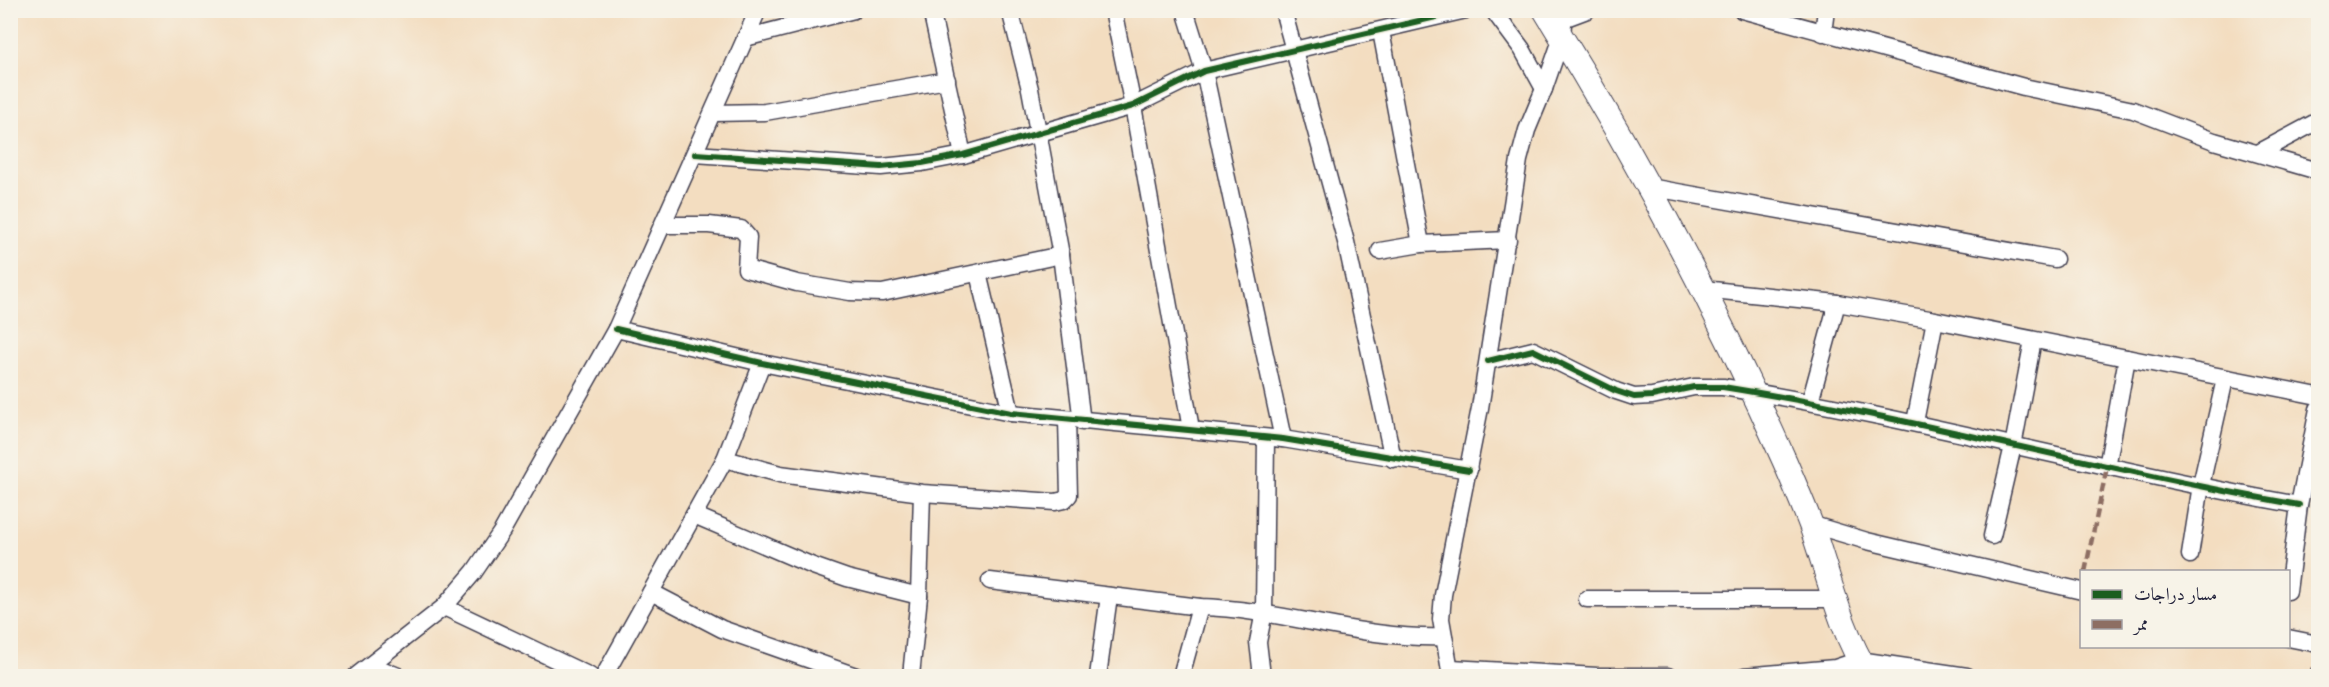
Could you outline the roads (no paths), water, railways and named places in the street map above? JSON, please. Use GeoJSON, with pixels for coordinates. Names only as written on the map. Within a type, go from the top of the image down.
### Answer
{"type":"FeatureCollection","features":[{"type":"Feature","properties":{"kind":"street"},"geometry":{"type":"LineString","coordinates":[[356,676],[444,607],[474,572],[502,531],[616,329],[758,10]]}},
{"type":"Feature","properties":{"kind":"street"},"geometry":{"type":"LineString","coordinates":[[745,38],[854,10]]}},
{"type":"Feature","properties":{"kind":"street"},"geometry":{"type":"LineString","coordinates":[[931,10],[963,155]]}},
{"type":"Feature","properties":{"kind":"street"},"geometry":{"type":"LineString","coordinates":[[725,459],[780,474],[922,493],[1021,502],[1055,502],[1064,500],[1069,495],[1074,421],[1061,255],[1029,89],[1010,10]]}},
{"type":"Feature","properties":{"kind":"street"},"geometry":{"type":"LineString","coordinates":[[1113,10],[1134,106],[1191,429]]}},
{"type":"Feature","properties":{"kind":"street"},"geometry":{"type":"LineString","coordinates":[[1185,10],[1204,71],[1283,439]]}},
{"type":"Feature","properties":{"kind":"street"},"geometry":{"type":"LineString","coordinates":[[1283,10],[1348,253],[1393,459]]}},
{"type":"Feature","properties":{"kind":"street"},"geometry":{"type":"LineString","coordinates":[[694,154],[881,167],[963,155],[1134,106],[1204,71],[1466,10]]}},
{"type":"Feature","properties":{"kind":"street"},"geometry":{"type":"LineString","coordinates":[[1493,10],[1522,49],[1544,89]]}},
{"type":"Feature","properties":{"kind":"street"},"geometry":{"type":"LineString","coordinates":[[1558,19],[1587,10]]}},
{"type":"Feature","properties":{"kind":"street"},"geometry":{"type":"LineString","coordinates":[[1742,10],[2024,87],[2133,110],[2214,141],[2319,171]]}},
{"type":"Feature","properties":{"kind":"street"},"geometry":{"type":"LineString","coordinates":[[1822,33],[1826,10]]}},
{"type":"Feature","properties":{"kind":"street"},"geometry":{"type":"LineString","coordinates":[[1558,19],[1544,89],[1527,130],[1519,159],[1488,361],[1469,470],[1443,595],[1441,619],[1444,637],[1451,672],[1668,676]]}},
{"type":"Feature","properties":{"kind":"street"},"geometry":{"type":"LineString","coordinates":[[1558,19],[1703,289],[1752,391],[1810,524],[1834,599],[1864,668]]}},
{"type":"Feature","properties":{"kind":"street"},"geometry":{"type":"LineString","coordinates":[[1381,31],[1421,244]]}},
{"type":"Feature","properties":{"kind":"street"},"geometry":{"type":"LineString","coordinates":[[713,113],[765,112],[947,80]]}},
{"type":"Feature","properties":{"kind":"street"},"geometry":{"type":"LineString","coordinates":[[2258,153],[2319,121]]}},
{"type":"Feature","properties":{"kind":"street"},"geometry":{"type":"LineString","coordinates":[[1649,187],[2055,259]]}},
{"type":"Feature","properties":{"kind":"street"},"geometry":{"type":"LineString","coordinates":[[663,225],[741,228],[748,237],[746,268],[787,280],[850,292],[893,292],[1061,255]]}},
{"type":"Feature","properties":{"kind":"street"},"geometry":{"type":"LineString","coordinates":[[1380,251],[1421,244],[1508,240]]}},
{"type":"Feature","properties":{"kind":"street"},"geometry":{"type":"LineString","coordinates":[[978,273],[1011,413]]}},
{"type":"Feature","properties":{"kind":"street"},"geometry":{"type":"LineString","coordinates":[[1703,289],[1837,303],[1935,320],[2319,396]]}},
{"type":"Feature","properties":{"kind":"street"},"geometry":{"type":"LineString","coordinates":[[1809,402],[1837,303]]}},
{"type":"Feature","properties":{"kind":"street"},"geometry":{"type":"LineString","coordinates":[[1915,422],[1935,320]]}},
{"type":"Feature","properties":{"kind":"street"},"geometry":{"type":"LineString","coordinates":[[616,329],[762,363],[1011,413],[1074,421],[1191,429],[1283,439],[1469,470]]}},
{"type":"Feature","properties":{"kind":"street"},"geometry":{"type":"LineString","coordinates":[[1992,536],[2013,446],[2033,340]]}},
{"type":"Feature","properties":{"kind":"street"},"geometry":{"type":"LineString","coordinates":[[1488,361],[1533,350],[1616,391],[1634,397],[1708,386],[1752,391],[1915,422],[2107,467],[2299,505]]}},
{"type":"Feature","properties":{"kind":"street"},"geometry":{"type":"LineString","coordinates":[[2107,467],[2127,358]]}},
{"type":"Feature","properties":{"kind":"street"},"geometry":{"type":"LineString","coordinates":[[604,676],[725,459],[762,363]]}},
{"type":"Feature","properties":{"kind":"street"},"geometry":{"type":"LineString","coordinates":[[2190,555],[2201,485],[2225,379]]}},
{"type":"Feature","properties":{"kind":"street"},"geometry":{"type":"LineString","coordinates":[[2290,582],[2299,505],[2319,409]]}},
{"type":"Feature","properties":{"kind":"street"},"geometry":{"type":"LineString","coordinates":[[1262,676],[1258,642],[1264,612],[1266,438]]}},
{"type":"Feature","properties":{"kind":"street"},"geometry":{"type":"LineString","coordinates":[[911,676],[919,596],[922,493]]}},
{"type":"Feature","properties":{"kind":"street"},"geometry":{"type":"LineString","coordinates":[[694,515],[813,566],[847,578],[919,596]]}},
{"type":"Feature","properties":{"kind":"street"},"geometry":{"type":"LineString","coordinates":[[1810,524],[1867,541],[2080,591]]}},
{"type":"Feature","properties":{"kind":"street"},"geometry":{"type":"LineString","coordinates":[[990,581],[1200,607],[1264,612],[1404,637],[1444,637]]}},
{"type":"Feature","properties":{"kind":"street"},"geometry":{"type":"LineString","coordinates":[[651,592],[722,629],[856,676]]}},
{"type":"Feature","properties":{"kind":"street"},"geometry":{"type":"LineString","coordinates":[[1098,676],[1109,596]]}},
{"type":"Feature","properties":{"kind":"street"},"geometry":{"type":"LineString","coordinates":[[1587,599],[1834,599]]}},
{"type":"Feature","properties":{"kind":"street"},"geometry":{"type":"LineString","coordinates":[[444,607],[590,676]]}},
{"type":"Feature","properties":{"kind":"street"},"geometry":{"type":"LineString","coordinates":[[1181,676],[1200,607]]}},
{"type":"Feature","properties":{"kind":"street"},"geometry":{"type":"LineString","coordinates":[[2290,638],[2319,644]]}},
{"type":"Feature","properties":{"kind":"street"},"geometry":{"type":"LineString","coordinates":[[372,665],[398,676]]}},
{"type":"Feature","properties":{"kind":"street"},"geometry":{"type":"LineString","coordinates":[[1744,676],[1836,668],[1967,676]]}}]}
